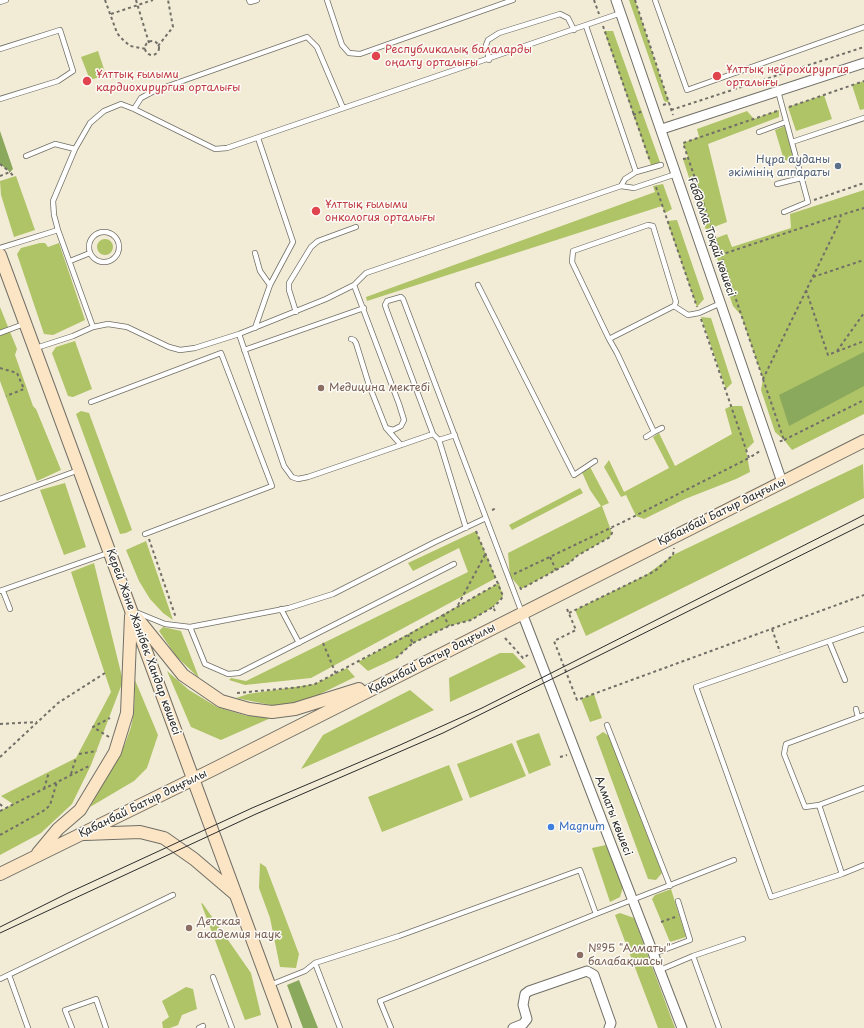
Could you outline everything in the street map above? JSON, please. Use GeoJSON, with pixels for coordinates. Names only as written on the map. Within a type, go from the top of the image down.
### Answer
{"type":"FeatureCollection","features":[{"type":"Feature","properties":{"kind":"main road","name":"Керей Және Жәнібек Хандар көшесі"},"geometry":{"type":"LineString","coordinates":[[0,255],[285,1028]]}},
{"type":"Feature","properties":{"kind":"main road","name":"Қабанбай Батыр даңғылы"},"geometry":{"type":"LineString","coordinates":[[0,874],[391,680],[864,441]]}},
{"type":"Feature","properties":{"kind":"main road"},"geometry":{"type":"LineString","coordinates":[[131,611],[183,675],[221,701],[249,709],[272,712],[295,709],[391,680]]}},
{"type":"Feature","properties":{"kind":"main road"},"geometry":{"type":"LineString","coordinates":[[34,857],[58,829],[80,810],[115,752],[127,713],[131,611]]}},
{"type":"Feature","properties":{"kind":"main road"},"geometry":{"type":"LineString","coordinates":[[81,834],[140,832],[164,838],[194,859],[236,894]]}},
{"type":"Feature","properties":{"kind":"street","name":"Ғабдолла Тоқай көшесі"},"geometry":{"type":"LineString","coordinates":[[616,0],[662,129],[782,482]]}},
{"type":"Feature","properties":{"kind":"street"},"geometry":{"type":"LineString","coordinates":[[662,129],[864,63]]}},
{"type":"Feature","properties":{"kind":"street","name":"Алматы көшесі"},"geometry":{"type":"LineString","coordinates":[[522,613],[682,1028]]}},
{"type":"Feature","properties":{"kind":"street"},"geometry":{"type":"LineString","coordinates":[[513,1028],[523,1024],[527,1019],[523,1005],[525,994],[529,991],[587,971],[594,975],[612,1023],[609,1028]]}},
{"type":"Feature","properties":{"kind":"lane"},"geometry":{"type":"LineString","coordinates":[[0,2],[6,0]]}},
{"type":"Feature","properties":{"kind":"lane"},"geometry":{"type":"LineString","coordinates":[[249,0],[250,2],[256,0]]}},
{"type":"Feature","properties":{"kind":"lane"},"geometry":{"type":"LineString","coordinates":[[327,0],[342,45],[349,53],[360,54],[513,0]]}},
{"type":"Feature","properties":{"kind":"lane"},"geometry":{"type":"LineString","coordinates":[[655,0],[687,90],[864,27]]}},
{"type":"Feature","properties":{"kind":"lane"},"geometry":{"type":"LineString","coordinates":[[93,327],[58,230],[54,215],[53,201],[75,149],[90,123],[104,111],[121,104],[215,148],[226,148],[489,60],[621,13]]}},
{"type":"Feature","properties":{"kind":"lane"},"geometry":{"type":"LineString","coordinates":[[489,60],[486,45],[488,40],[499,32],[560,14],[568,18],[574,30]]}},
{"type":"Feature","properties":{"kind":"lane"},"geometry":{"type":"LineString","coordinates":[[586,26],[636,172]]}},
{"type":"Feature","properties":{"kind":"lane"},"geometry":{"type":"LineString","coordinates":[[0,49],[60,30],[73,71],[58,81],[0,99]]}},
{"type":"Feature","properties":{"kind":"lane"},"geometry":{"type":"LineString","coordinates":[[134,109],[141,98],[154,91],[307,37],[317,47],[342,108]]}},
{"type":"Feature","properties":{"kind":"lane"},"geometry":{"type":"LineString","coordinates":[[778,91],[808,202],[784,212]]}},
{"type":"Feature","properties":{"kind":"lane"},"geometry":{"type":"LineString","coordinates":[[792,142],[864,118]]}},
{"type":"Feature","properties":{"kind":"lane"},"geometry":{"type":"LineString","coordinates":[[759,132],[786,122]]}},
{"type":"Feature","properties":{"kind":"lane"},"geometry":{"type":"LineString","coordinates":[[255,328],[270,285],[293,242],[258,138]]}},
{"type":"Feature","properties":{"kind":"lane"},"geometry":{"type":"LineString","coordinates":[[26,156],[55,144],[75,149]]}},
{"type":"Feature","properties":{"kind":"lane"},"geometry":{"type":"LineString","coordinates":[[620,186],[625,179],[636,172],[661,165]]}},
{"type":"Feature","properties":{"kind":"lane"},"geometry":{"type":"LineString","coordinates":[[34,348],[73,336],[93,327],[108,324],[127,327],[168,347],[180,350],[195,348],[239,334],[296,312],[354,285],[366,273],[620,186],[634,188],[677,174]]}},
{"type":"Feature","properties":{"kind":"lane"},"geometry":{"type":"LineString","coordinates":[[777,184],[801,178]]}},
{"type":"Feature","properties":{"kind":"lane"},"geometry":{"type":"LineString","coordinates":[[609,339],[674,306],[676,302],[653,226],[648,225],[573,251],[572,262],[609,339],[617,353],[654,432]]}},
{"type":"Feature","properties":{"kind":"lane"},"geometry":{"type":"LineString","coordinates":[[296,312],[289,290],[289,283],[311,247],[318,241],[356,227]]}},
{"type":"Feature","properties":{"kind":"lane"},"geometry":{"type":"LineString","coordinates":[[0,248],[58,230]]}},
{"type":"Feature","properties":{"kind":"lane"},"geometry":{"type":"LineString","coordinates":[[106,232],[110,233],[117,240],[119,250],[117,255],[110,262],[99,262],[94,260],[90,253],[90,241],[96,234],[106,232]]}},
{"type":"Feature","properties":{"kind":"lane"},"geometry":{"type":"LineString","coordinates":[[70,261],[90,253]]}},
{"type":"Feature","properties":{"kind":"lane"},"geometry":{"type":"LineString","coordinates":[[254,253],[260,271],[270,285]]}},
{"type":"Feature","properties":{"kind":"lane"},"geometry":{"type":"LineString","coordinates":[[354,285],[364,308],[404,420],[401,426],[393,430],[386,428]]}},
{"type":"Feature","properties":{"kind":"lane"},"geometry":{"type":"LineString","coordinates":[[478,285],[574,475],[595,461]]}},
{"type":"Feature","properties":{"kind":"lane"},"geometry":{"type":"LineString","coordinates":[[466,528],[439,440],[433,434],[387,311],[387,301],[396,298],[401,297],[403,299],[522,613]]}},
{"type":"Feature","properties":{"kind":"lane"},"geometry":{"type":"LineString","coordinates":[[674,306],[688,315],[699,313],[721,303]]}},
{"type":"Feature","properties":{"kind":"lane"},"geometry":{"type":"LineString","coordinates":[[244,350],[364,308]]}},
{"type":"Feature","properties":{"kind":"lane"},"geometry":{"type":"LineString","coordinates":[[0,333],[25,323]]}},
{"type":"Feature","properties":{"kind":"lane"},"geometry":{"type":"LineString","coordinates":[[239,334],[284,466],[292,477],[298,479],[308,477],[433,434]]}},
{"type":"Feature","properties":{"kind":"lane"},"geometry":{"type":"LineString","coordinates":[[351,339],[356,343],[369,384],[386,428],[392,437],[401,445]]}},
{"type":"Feature","properties":{"kind":"lane"},"geometry":{"type":"LineString","coordinates":[[91,402],[221,353],[272,486],[146,534]]}},
{"type":"Feature","properties":{"kind":"lane"},"geometry":{"type":"LineString","coordinates":[[646,437],[662,428]]}},
{"type":"Feature","properties":{"kind":"lane"},"geometry":{"type":"LineString","coordinates":[[439,440],[455,434]]}},
{"type":"Feature","properties":{"kind":"lane"},"geometry":{"type":"LineString","coordinates":[[0,499],[79,470]]}},
{"type":"Feature","properties":{"kind":"lane"},"geometry":{"type":"LineString","coordinates":[[131,611],[179,627],[190,627],[281,609],[332,594],[486,518]]}},
{"type":"Feature","properties":{"kind":"lane"},"geometry":{"type":"LineString","coordinates":[[10,608],[1,591],[110,552]]}},
{"type":"Feature","properties":{"kind":"lane"},"geometry":{"type":"LineString","coordinates":[[190,627],[205,664],[228,674],[239,673],[454,564]]}},
{"type":"Feature","properties":{"kind":"lane"},"geometry":{"type":"LineString","coordinates":[[281,609],[299,643]]}},
{"type":"Feature","properties":{"kind":"lane"},"geometry":{"type":"LineString","coordinates":[[864,629],[696,687],[771,897],[842,874],[864,865]]}},
{"type":"Feature","properties":{"kind":"lane"},"geometry":{"type":"LineString","coordinates":[[829,641],[845,680]]}},
{"type":"Feature","properties":{"kind":"lane"},"geometry":{"type":"LineString","coordinates":[[856,709],[858,717]]}},
{"type":"Feature","properties":{"kind":"lane"},"geometry":{"type":"LineString","coordinates":[[864,715],[786,744],[784,754],[805,807],[819,805],[864,788]]}},
{"type":"Feature","properties":{"kind":"lane"},"geometry":{"type":"LineString","coordinates":[[607,725],[670,886]]}},
{"type":"Feature","properties":{"kind":"lane"},"geometry":{"type":"LineString","coordinates":[[819,805],[842,874]]}},
{"type":"Feature","properties":{"kind":"lane"},"geometry":{"type":"LineString","coordinates":[[391,1028],[380,1001],[734,860]]}},
{"type":"Feature","properties":{"kind":"lane"},"geometry":{"type":"LineString","coordinates":[[270,986],[305,971],[315,963],[399,936],[580,870],[596,914]]}},
{"type":"Feature","properties":{"kind":"lane"},"geometry":{"type":"LineString","coordinates":[[0,979],[173,895]]}},
{"type":"Feature","properties":{"kind":"lane"},"geometry":{"type":"LineString","coordinates":[[654,954],[690,940],[678,901]]}},
{"type":"Feature","properties":{"kind":"lane"},"geometry":{"type":"LineString","coordinates":[[660,970],[693,956],[742,939]]}},
{"type":"Feature","properties":{"kind":"lane"},"geometry":{"type":"LineString","coordinates":[[693,956],[719,1028]]}},
{"type":"Feature","properties":{"kind":"lane"},"geometry":{"type":"LineString","coordinates":[[315,963],[340,1028]]}},
{"type":"Feature","properties":{"kind":"lane"},"geometry":{"type":"LineString","coordinates":[[9,975],[28,1028]]}},
{"type":"Feature","properties":{"kind":"lane"},"geometry":{"type":"LineString","coordinates":[[213,977],[232,1028]]}},
{"type":"Feature","properties":{"kind":"lane"},"geometry":{"type":"LineString","coordinates":[[72,1028],[65,1010],[96,999],[106,1028]]}},
{"type":"Feature","properties":{"kind":"path"},"geometry":{"type":"LineString","coordinates":[[105,0],[116,33],[130,46],[146,49],[149,54],[154,55],[158,53],[158,46],[173,26],[168,0]]}},
{"type":"Feature","properties":{"kind":"path"},"geometry":{"type":"LineString","coordinates":[[136,0],[149,43],[146,49]]}},
{"type":"Feature","properties":{"kind":"path"},"geometry":{"type":"LineString","coordinates":[[110,14],[153,0]]}},
{"type":"Feature","properties":{"kind":"path"},"geometry":{"type":"LineString","coordinates":[[594,0],[652,168]]}},
{"type":"Feature","properties":{"kind":"path"},"geometry":{"type":"LineString","coordinates":[[635,0],[673,115]]}},
{"type":"Feature","properties":{"kind":"path"},"geometry":{"type":"LineString","coordinates":[[149,43],[153,42],[158,46]]}},
{"type":"Feature","properties":{"kind":"path"},"geometry":{"type":"LineString","coordinates":[[671,110],[864,47]]}},
{"type":"Feature","properties":{"kind":"path"},"geometry":{"type":"LineString","coordinates":[[784,440],[683,143],[864,81]]}},
{"type":"Feature","properties":{"kind":"path"},"geometry":{"type":"LineString","coordinates":[[663,105],[669,103]]}},
{"type":"Feature","properties":{"kind":"path"},"geometry":{"type":"LineString","coordinates":[[633,115],[643,112]]}},
{"type":"Feature","properties":{"kind":"path"},"geometry":{"type":"LineString","coordinates":[[683,159],[688,158]]}},
{"type":"Feature","properties":{"kind":"path"},"geometry":{"type":"LineString","coordinates":[[0,164],[14,177]]}},
{"type":"Feature","properties":{"kind":"path"},"geometry":{"type":"LineString","coordinates":[[0,176],[10,172]]}},
{"type":"Feature","properties":{"kind":"path"},"geometry":{"type":"LineString","coordinates":[[654,181],[749,458]]}},
{"type":"Feature","properties":{"kind":"path"},"geometry":{"type":"LineString","coordinates":[[808,202],[864,183]]}},
{"type":"Feature","properties":{"kind":"path"},"geometry":{"type":"LineString","coordinates":[[720,255],[864,208]]}},
{"type":"Feature","properties":{"kind":"path"},"geometry":{"type":"LineString","coordinates":[[763,379],[839,223],[841,215]]}},
{"type":"Feature","properties":{"kind":"path"},"geometry":{"type":"LineString","coordinates":[[813,277],[864,260]]}},
{"type":"Feature","properties":{"kind":"path"},"geometry":{"type":"LineString","coordinates":[[806,290],[828,355],[864,341]]}},
{"type":"Feature","properties":{"kind":"path"},"geometry":{"type":"LineString","coordinates":[[837,351],[864,313]]}},
{"type":"Feature","properties":{"kind":"path"},"geometry":{"type":"LineString","coordinates":[[0,368],[17,374],[24,389],[6,396]]}},
{"type":"Feature","properties":{"kind":"path"},"geometry":{"type":"LineString","coordinates":[[775,443],[784,440],[864,400]]}},
{"type":"Feature","properties":{"kind":"path"},"geometry":{"type":"LineString","coordinates":[[510,576],[636,516],[760,451]]}},
{"type":"Feature","properties":{"kind":"path"},"geometry":{"type":"LineString","coordinates":[[492,510],[497,508]]}},
{"type":"Feature","properties":{"kind":"path"},"geometry":{"type":"LineString","coordinates":[[396,658],[413,643],[449,626],[471,620],[493,607],[503,596],[499,583],[473,524]]}},
{"type":"Feature","properties":{"kind":"path"},"geometry":{"type":"LineString","coordinates":[[517,584],[521,588],[556,570],[610,537],[612,533],[611,528]]}},
{"type":"Feature","properties":{"kind":"path"},"geometry":{"type":"LineString","coordinates":[[146,534],[179,627]]}},
{"type":"Feature","properties":{"kind":"path"},"geometry":{"type":"LineString","coordinates":[[569,613],[655,570],[672,555],[674,547]]}},
{"type":"Feature","properties":{"kind":"path"},"geometry":{"type":"LineString","coordinates":[[458,606],[486,553]]}},
{"type":"Feature","properties":{"kind":"path"},"geometry":{"type":"LineString","coordinates":[[550,557],[556,570]]}},
{"type":"Feature","properties":{"kind":"path"},"geometry":{"type":"LineString","coordinates":[[232,693],[248,694],[315,684],[336,674],[499,583]]}},
{"type":"Feature","properties":{"kind":"path"},"geometry":{"type":"LineString","coordinates":[[567,609],[576,630],[554,641],[578,700],[864,595]]}},
{"type":"Feature","properties":{"kind":"path"},"geometry":{"type":"LineString","coordinates":[[493,607],[495,612]]}},
{"type":"Feature","properties":{"kind":"path"},"geometry":{"type":"LineString","coordinates":[[443,614],[449,626]]}},
{"type":"Feature","properties":{"kind":"path"},"geometry":{"type":"LineString","coordinates":[[772,629],[782,657]]}},
{"type":"Feature","properties":{"kind":"path"},"geometry":{"type":"LineString","coordinates":[[408,634],[413,643]]}},
{"type":"Feature","properties":{"kind":"path"},"geometry":{"type":"LineString","coordinates":[[505,638],[523,658],[532,653]]}},
{"type":"Feature","properties":{"kind":"path"},"geometry":{"type":"LineString","coordinates":[[323,643],[336,674]]}},
{"type":"Feature","properties":{"kind":"path"},"geometry":{"type":"LineString","coordinates":[[0,757],[58,703],[105,673]]}},
{"type":"Feature","properties":{"kind":"path"},"geometry":{"type":"LineString","coordinates":[[104,734],[93,727],[110,718]]}},
{"type":"Feature","properties":{"kind":"path"},"geometry":{"type":"LineString","coordinates":[[0,724],[37,722]]}},
{"type":"Feature","properties":{"kind":"path"},"geometry":{"type":"LineString","coordinates":[[79,754],[97,751]]}},
{"type":"Feature","properties":{"kind":"path"},"geometry":{"type":"LineString","coordinates":[[70,776],[76,758]]}},
{"type":"Feature","properties":{"kind":"path"},"geometry":{"type":"LineString","coordinates":[[0,811],[91,765]]}},
{"type":"Feature","properties":{"kind":"path"},"geometry":{"type":"LineString","coordinates":[[44,789],[49,772]]}},
{"type":"Feature","properties":{"kind":"path"},"geometry":{"type":"LineString","coordinates":[[0,835],[45,810],[50,805],[57,782]]}},
{"type":"Feature","properties":{"kind":"path"},"geometry":{"type":"LineString","coordinates":[[0,804],[4,808]]}},
{"type":"Feature","properties":{"kind":"path"},"geometry":{"type":"LineString","coordinates":[[661,922],[682,915]]}},
{"type":"Feature","properties":{"kind":"green space"},"geometry":{"type":"Polygon","coordinates":[[[629,0],[635,0],[669,103],[664,101],[629,0]]]}},
{"type":"Feature","properties":{"kind":"green space"},"geometry":{"type":"Polygon","coordinates":[[[604,31],[613,31],[661,165],[652,168],[604,31]]]}},
{"type":"Feature","properties":{"kind":"green space"},"geometry":{"type":"Polygon","coordinates":[[[98,51],[106,75],[90,80],[81,57],[98,51]]]}},
{"type":"Feature","properties":{"kind":"green space"},"geometry":{"type":"Polygon","coordinates":[[[864,81],[864,109],[860,110],[852,85],[864,81]]]}},
{"type":"Feature","properties":{"kind":"green space"},"geometry":{"type":"Polygon","coordinates":[[[824,95],[832,119],[796,131],[788,107],[824,95]]]}},
{"type":"Feature","properties":{"kind":"green space"},"geometry":{"type":"Polygon","coordinates":[[[779,110],[779,117],[708,144],[727,222],[706,230],[683,159],[688,157],[683,143],[699,137],[697,129],[747,111],[754,119],[779,110]]]}},
{"type":"Feature","properties":{"kind":"green space"},"geometry":{"type":"Polygon","coordinates":[[[787,125],[797,163],[784,160],[775,130],[787,125]]]}},
{"type":"Feature","properties":{"kind":"green space"},"geometry":{"type":"Polygon","coordinates":[[[0,131],[13,169],[10,172],[0,164],[0,131]]]}},
{"type":"Feature","properties":{"kind":"green space"},"geometry":{"type":"Polygon","coordinates":[[[16,176],[35,230],[14,237],[1,195],[0,181],[16,176]]]}},
{"type":"Feature","properties":{"kind":"green space"},"geometry":{"type":"Polygon","coordinates":[[[663,184],[672,209],[665,213],[662,206],[367,301],[366,297],[655,192],[653,186],[663,184]]]}},
{"type":"Feature","properties":{"kind":"green space"},"geometry":{"type":"Polygon","coordinates":[[[864,190],[864,414],[792,450],[775,432],[761,390],[763,379],[741,315],[733,306],[711,240],[727,234],[732,247],[791,228],[790,214],[864,190]]]}},
{"type":"Feature","properties":{"kind":"green space"},"geometry":{"type":"Polygon","coordinates":[[[677,220],[704,299],[697,307],[667,221],[677,220]]]}},
{"type":"Feature","properties":{"kind":"green space"},"geometry":{"type":"Polygon","coordinates":[[[105,239],[111,241],[113,247],[111,253],[105,255],[99,253],[97,247],[99,241],[105,239]]]}},
{"type":"Feature","properties":{"kind":"green space"},"geometry":{"type":"Polygon","coordinates":[[[45,243],[48,247],[59,243],[85,320],[53,335],[44,334],[17,254],[21,248],[45,243]]]}},
{"type":"Feature","properties":{"kind":"green space"},"geometry":{"type":"Polygon","coordinates":[[[0,307],[17,349],[15,355],[33,406],[36,409],[61,470],[37,481],[0,381],[0,307]]]}},
{"type":"Feature","properties":{"kind":"green space"},"geometry":{"type":"Polygon","coordinates":[[[701,317],[711,318],[732,383],[726,389],[701,317]]]}},
{"type":"Feature","properties":{"kind":"green space"},"geometry":{"type":"Polygon","coordinates":[[[75,341],[92,389],[73,397],[68,396],[52,353],[56,347],[75,341]]]}},
{"type":"Feature","properties":{"kind":"green space"},"geometry":{"type":"Polygon","coordinates":[[[864,352],[864,386],[789,426],[779,395],[864,352]]]}},
{"type":"Feature","properties":{"kind":"green space"},"geometry":{"type":"Polygon","coordinates":[[[731,406],[742,406],[754,442],[746,450],[750,472],[685,499],[644,519],[636,516],[626,495],[621,497],[604,467],[609,460],[624,492],[669,468],[653,437],[659,433],[675,466],[732,434],[725,409],[731,406]]]}},
{"type":"Feature","properties":{"kind":"green space"},"geometry":{"type":"Polygon","coordinates":[[[81,411],[89,413],[132,530],[126,533],[120,534],[76,414],[81,411]]]}},
{"type":"Feature","properties":{"kind":"green space"},"geometry":{"type":"Polygon","coordinates":[[[863,464],[864,498],[586,636],[575,610],[646,575],[673,555],[863,464]]]}},
{"type":"Feature","properties":{"kind":"green space"},"geometry":{"type":"Polygon","coordinates":[[[589,465],[609,503],[602,506],[612,533],[610,537],[577,556],[569,563],[521,589],[510,576],[508,553],[601,506],[590,490],[581,470],[589,465]]]}},
{"type":"Feature","properties":{"kind":"green space"},"geometry":{"type":"Polygon","coordinates":[[[65,483],[86,547],[64,555],[40,490],[65,483]]]}},
{"type":"Feature","properties":{"kind":"green space"},"geometry":{"type":"Polygon","coordinates":[[[580,488],[583,493],[512,530],[509,525],[580,488]]]}},
{"type":"Feature","properties":{"kind":"green space"},"geometry":{"type":"Polygon","coordinates":[[[476,531],[496,578],[311,678],[245,685],[229,680],[231,678],[246,681],[468,572],[459,548],[413,571],[408,563],[476,531]]]}},
{"type":"Feature","properties":{"kind":"green space"},"geometry":{"type":"Polygon","coordinates":[[[146,541],[173,620],[163,613],[150,599],[139,581],[126,550],[146,541]]]}},
{"type":"Feature","properties":{"kind":"green space"},"geometry":{"type":"Polygon","coordinates":[[[94,563],[123,681],[91,765],[72,804],[41,833],[0,855],[0,811],[13,804],[1,796],[76,758],[111,692],[71,572],[94,563]]]}},
{"type":"Feature","properties":{"kind":"green space"},"geometry":{"type":"Polygon","coordinates":[[[499,583],[503,596],[493,607],[471,620],[449,626],[413,643],[396,658],[368,671],[358,662],[499,583]]]}},
{"type":"Feature","properties":{"kind":"green space"},"geometry":{"type":"Polygon","coordinates":[[[163,627],[181,631],[199,678],[176,656],[159,631],[163,627]]]}},
{"type":"Feature","properties":{"kind":"green space"},"geometry":{"type":"Polygon","coordinates":[[[500,653],[513,653],[526,667],[450,702],[449,678],[500,653]]]}},
{"type":"Feature","properties":{"kind":"green space"},"geometry":{"type":"Polygon","coordinates":[[[347,668],[355,677],[316,696],[281,707],[236,698],[248,694],[315,684],[347,668]]]}},
{"type":"Feature","properties":{"kind":"green space"},"geometry":{"type":"Polygon","coordinates":[[[167,671],[189,690],[217,707],[247,716],[273,717],[221,740],[191,727],[167,671]]]}},
{"type":"Feature","properties":{"kind":"green space"},"geometry":{"type":"Polygon","coordinates":[[[135,680],[158,735],[147,768],[134,781],[90,807],[125,744],[134,712],[135,680]]]}},
{"type":"Feature","properties":{"kind":"green space"},"geometry":{"type":"Polygon","coordinates":[[[410,690],[434,710],[301,769],[323,735],[410,690]]]}},
{"type":"Feature","properties":{"kind":"green space"},"geometry":{"type":"Polygon","coordinates":[[[594,694],[602,718],[590,722],[581,699],[594,694]]]}},
{"type":"Feature","properties":{"kind":"green space"},"geometry":{"type":"Polygon","coordinates":[[[603,732],[609,736],[662,873],[656,880],[648,879],[596,737],[603,732]]]}},
{"type":"Feature","properties":{"kind":"green space"},"geometry":{"type":"Polygon","coordinates":[[[539,733],[551,765],[529,774],[516,741],[539,733]]]}},
{"type":"Feature","properties":{"kind":"green space"},"geometry":{"type":"Polygon","coordinates":[[[512,743],[526,776],[470,798],[457,764],[512,743]]]}},
{"type":"Feature","properties":{"kind":"green space"},"geometry":{"type":"Polygon","coordinates":[[[449,765],[463,800],[382,832],[368,797],[449,765]]]}},
{"type":"Feature","properties":{"kind":"green space"},"geometry":{"type":"Polygon","coordinates":[[[606,845],[623,887],[620,897],[610,902],[592,848],[606,845]]]}},
{"type":"Feature","properties":{"kind":"green space"},"geometry":{"type":"Polygon","coordinates":[[[260,863],[266,867],[299,954],[296,968],[280,967],[270,918],[259,888],[260,863]]]}},
{"type":"Feature","properties":{"kind":"green space"},"geometry":{"type":"Polygon","coordinates":[[[671,889],[686,937],[670,942],[652,899],[655,895],[671,889]]]}},
{"type":"Feature","properties":{"kind":"green space"},"geometry":{"type":"Polygon","coordinates":[[[201,903],[251,973],[261,1015],[245,1020],[201,903]]]}},
{"type":"Feature","properties":{"kind":"green space"},"geometry":{"type":"Polygon","coordinates":[[[620,913],[634,918],[675,1028],[658,1028],[615,915],[620,913]]]}},
{"type":"Feature","properties":{"kind":"green space"},"geometry":{"type":"Polygon","coordinates":[[[299,980],[318,1028],[303,1028],[287,985],[299,980]]]}},
{"type":"Feature","properties":{"kind":"green space"},"geometry":{"type":"Polygon","coordinates":[[[186,987],[193,989],[197,1009],[182,1015],[178,1025],[170,1028],[163,1028],[162,1022],[169,1017],[162,1001],[186,987]]]}},
{"type":"Feature","properties":{"kind":"tram line"},"geometry":{"type":"LineString","coordinates":[[0,927],[68,893],[252,808],[400,745],[482,708],[864,515]]}},
{"type":"Feature","properties":{"kind":"tram line"},"geometry":{"type":"LineString","coordinates":[[0,933],[256,814],[443,733],[864,524]]}},
{"type":"Feature","properties":{"kind":"place","name":"Республикалық балаларды оңалту орталығы"},"geometry":{"type":"Point","coordinates":[376,56]}},
{"type":"Feature","properties":{"kind":"place","name":"Ұлттық нейрохирургия орталығы"},"geometry":{"type":"Point","coordinates":[717,76]}},
{"type":"Feature","properties":{"kind":"place","name":"Ұлттық ғылыми кардиохирургия орталығы"},"geometry":{"type":"Point","coordinates":[87,81]}},
{"type":"Feature","properties":{"kind":"place","name":"Нұра ауданы әкімінің аппараты"},"geometry":{"type":"Point","coordinates":[838,166]}},
{"type":"Feature","properties":{"kind":"place","name":"Ұлттық ғылыми онкология орталығы"},"geometry":{"type":"Point","coordinates":[316,211]}},
{"type":"Feature","properties":{"kind":"place","name":"Медицина мектебі"},"geometry":{"type":"Point","coordinates":[321,388]}},
{"type":"Feature","properties":{"kind":"place","name":"Magnum"},"geometry":{"type":"Point","coordinates":[551,827]}},
{"type":"Feature","properties":{"kind":"place","name":"Детская академия наук"},"geometry":{"type":"Point","coordinates":[189,928]}},
{"type":"Feature","properties":{"kind":"place","name":"№95 \"Алматы\" балабақшасы"},"geometry":{"type":"Point","coordinates":[580,955]}}]}
